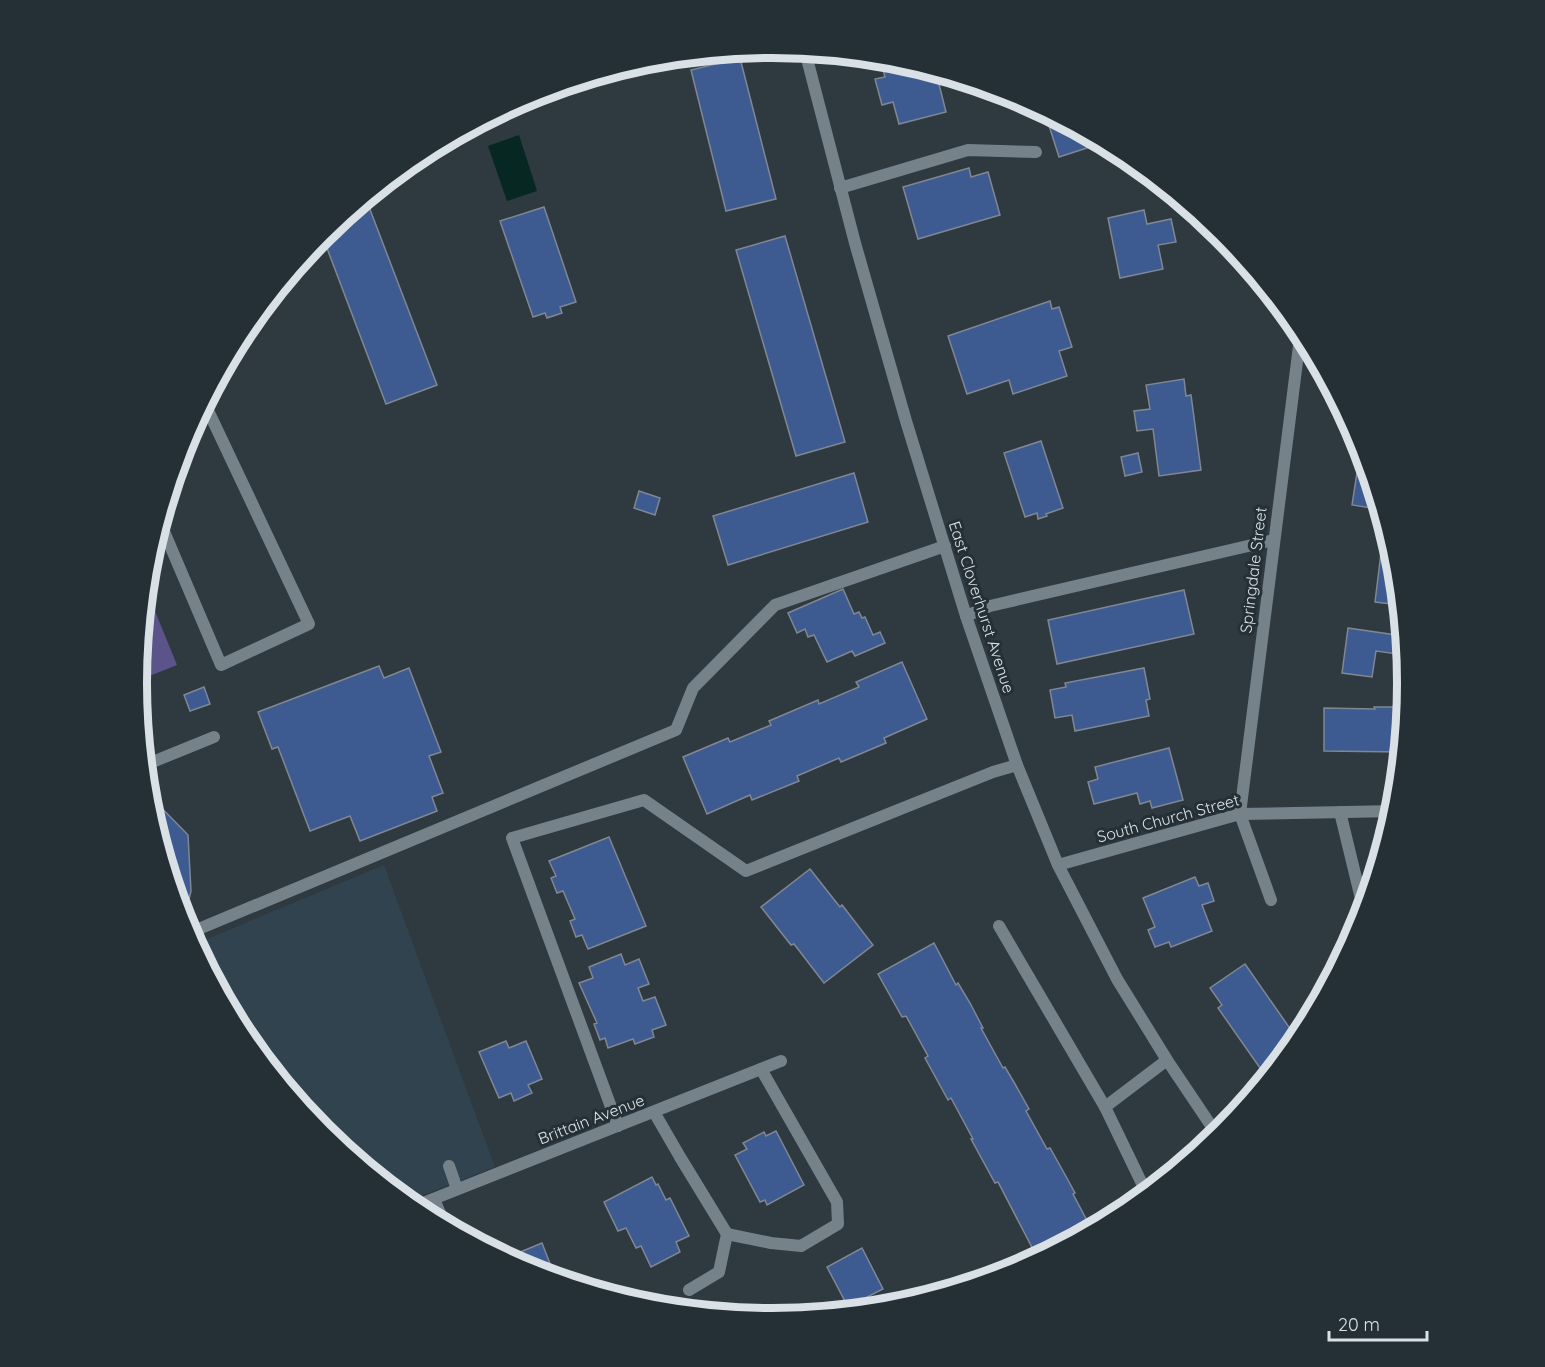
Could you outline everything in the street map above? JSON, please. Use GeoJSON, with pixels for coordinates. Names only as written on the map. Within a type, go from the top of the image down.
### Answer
{"type":"FeatureCollection","features":[{"type":"Feature","properties":{"kind":"street","name":"East Cloverhurst Avenue"},"geometry":{"type":"LineString","coordinates":[[807,60],[870,298],[906,421],[966,616],[1017,765],[1058,865],[1117,980],[1212,1127]]}},
{"type":"Feature","properties":{"kind":"street"},"geometry":{"type":"LineString","coordinates":[[840,188],[968,150],[1036,152]]}},
{"type":"Feature","properties":{"kind":"street","name":"Springdale Street"},"geometry":{"type":"LineString","coordinates":[[1240,814],[1298,346]]}},
{"type":"Feature","properties":{"kind":"street"},"geometry":{"type":"LineString","coordinates":[[165,538],[220,665],[309,624],[209,413]]}},
{"type":"Feature","properties":{"kind":"street"},"geometry":{"type":"LineString","coordinates":[[966,616],[990,606],[1274,540]]}},
{"type":"Feature","properties":{"kind":"street"},"geometry":{"type":"LineString","coordinates":[[198,929],[676,729],[693,688],[775,605],[945,546]]}},
{"type":"Feature","properties":{"kind":"street"},"geometry":{"type":"LineString","coordinates":[[153,762],[214,736]]}},
{"type":"Feature","properties":{"kind":"street"},"geometry":{"type":"LineString","coordinates":[[618,1126],[512,838],[644,800],[746,871],[993,772],[1017,765]]}},
{"type":"Feature","properties":{"kind":"street","name":"South Church Street"},"geometry":{"type":"LineString","coordinates":[[1058,865],[1240,814],[1384,811]]}},
{"type":"Feature","properties":{"kind":"street"},"geometry":{"type":"LineString","coordinates":[[1340,812],[1360,895]]}},
{"type":"Feature","properties":{"kind":"street"},"geometry":{"type":"LineString","coordinates":[[1240,814],[1271,900]]}},
{"type":"Feature","properties":{"kind":"street"},"geometry":{"type":"LineString","coordinates":[[999,926],[1105,1107],[1143,1186]]}},
{"type":"Feature","properties":{"kind":"street"},"geometry":{"type":"LineString","coordinates":[[1105,1107],[1167,1060]]}},
{"type":"Feature","properties":{"kind":"street","name":"Brittain Avenue"},"geometry":{"type":"LineString","coordinates":[[424,1203],[781,1061]]}},
{"type":"Feature","properties":{"kind":"street"},"geometry":{"type":"LineString","coordinates":[[727,1234],[771,1243],[801,1246],[838,1224],[837,1202],[761,1069]]}},
{"type":"Feature","properties":{"kind":"street"},"geometry":{"type":"LineString","coordinates":[[654,1112],[727,1234],[719,1272],[689,1290]]}},
{"type":"Feature","properties":{"kind":"street"},"geometry":{"type":"LineString","coordinates":[[449,1166],[457,1189]]}},
{"type":"Feature","properties":{"kind":"street"},"geometry":{"type":"LineString","coordinates":[[434,1199],[439,1212]]}},
{"type":"Feature","properties":{"kind":"shaded area"},"geometry":{"type":"Polygon","coordinates":[[[519,135],[537,191],[507,201],[488,146],[519,135]]]}},
{"type":"Feature","properties":{"kind":"shaded area"},"geometry":{"type":"Polygon","coordinates":[[[153,605],[177,665],[147,677],[153,605]]]}},
{"type":"Feature","properties":{"kind":"shaded area"},"geometry":{"type":"Polygon","coordinates":[[[384,865],[495,1167],[417,1197],[392,1179],[331,1125],[277,1064],[231,996],[203,941],[384,865]]]}},
{"type":"Feature","properties":{"kind":"building"},"geometry":{"type":"Polygon","coordinates":[[[740,60],[776,199],[726,211],[691,70],[740,60]]]}},
{"type":"Feature","properties":{"kind":"building"},"geometry":{"type":"Polygon","coordinates":[[[883,69],[938,81],[946,112],[899,124],[893,102],[882,105],[875,79],[885,77],[883,69]]]}},
{"type":"Feature","properties":{"kind":"building"},"geometry":{"type":"Polygon","coordinates":[[[1048,123],[1085,142],[1090,147],[1059,157],[1048,123]]]}},
{"type":"Feature","properties":{"kind":"building"},"geometry":{"type":"Polygon","coordinates":[[[969,168],[971,177],[988,172],[1000,215],[918,239],[903,187],[969,168]]]}},
{"type":"Feature","properties":{"kind":"building"},"geometry":{"type":"Polygon","coordinates":[[[369,207],[437,385],[386,404],[326,247],[369,207]]]}},
{"type":"Feature","properties":{"kind":"building"},"geometry":{"type":"Polygon","coordinates":[[[544,207],[576,302],[560,307],[562,313],[547,318],[545,313],[533,317],[500,221],[544,207]]]}},
{"type":"Feature","properties":{"kind":"building"},"geometry":{"type":"Polygon","coordinates":[[[1144,210],[1147,224],[1171,219],[1176,242],[1158,245],[1163,269],[1120,278],[1108,218],[1144,210]]]}},
{"type":"Feature","properties":{"kind":"building"},"geometry":{"type":"Polygon","coordinates":[[[785,236],[845,442],[796,456],[736,250],[785,236]]]}},
{"type":"Feature","properties":{"kind":"building"},"geometry":{"type":"Polygon","coordinates":[[[1050,301],[1052,309],[1059,307],[1072,347],[1059,351],[1067,376],[1013,394],[1009,380],[967,394],[948,336],[1050,301]]]}},
{"type":"Feature","properties":{"kind":"building"},"geometry":{"type":"Polygon","coordinates":[[[1184,379],[1186,396],[1191,395],[1201,470],[1159,476],[1153,429],[1137,431],[1134,411],[1150,409],[1146,385],[1184,379]]]}},
{"type":"Feature","properties":{"kind":"building"},"geometry":{"type":"Polygon","coordinates":[[[1041,441],[1063,508],[1038,519],[1037,513],[1025,517],[1004,453],[1041,441]]]}},
{"type":"Feature","properties":{"kind":"building"},"geometry":{"type":"Polygon","coordinates":[[[1138,453],[1142,472],[1125,476],[1121,457],[1138,453]]]}},
{"type":"Feature","properties":{"kind":"building"},"geometry":{"type":"Polygon","coordinates":[[[1358,466],[1372,508],[1352,505],[1358,466]]]}},
{"type":"Feature","properties":{"kind":"building"},"geometry":{"type":"Polygon","coordinates":[[[854,473],[868,522],[728,565],[713,516],[854,473]]]}},
{"type":"Feature","properties":{"kind":"building"},"geometry":{"type":"Polygon","coordinates":[[[639,491],[660,498],[655,515],[634,508],[639,491]]]}},
{"type":"Feature","properties":{"kind":"building"},"geometry":{"type":"Polygon","coordinates":[[[1381,553],[1385,562],[1392,604],[1375,602],[1381,553]]]}},
{"type":"Feature","properties":{"kind":"building"},"geometry":{"type":"Polygon","coordinates":[[[843,589],[854,614],[859,612],[862,618],[865,617],[873,635],[880,632],[885,643],[855,656],[852,651],[827,662],[814,635],[808,637],[805,629],[797,633],[788,613],[843,589]]]}},
{"type":"Feature","properties":{"kind":"building"},"geometry":{"type":"Polygon","coordinates":[[[1184,590],[1194,634],[1057,664],[1048,620],[1184,590]]]}},
{"type":"Feature","properties":{"kind":"building"},"geometry":{"type":"Polygon","coordinates":[[[1348,628],[1395,635],[1397,654],[1376,651],[1372,677],[1342,673],[1348,628]]]}},
{"type":"Feature","properties":{"kind":"building"},"geometry":{"type":"Polygon","coordinates":[[[902,662],[927,719],[884,738],[886,743],[841,762],[839,758],[797,776],[799,781],[752,800],[750,795],[707,814],[683,757],[728,738],[730,742],[771,725],[769,721],[818,700],[819,704],[859,687],[856,682],[902,662]]]}},
{"type":"Feature","properties":{"kind":"building"},"geometry":{"type":"Polygon","coordinates":[[[379,666],[384,678],[409,668],[441,752],[429,756],[443,793],[432,797],[437,811],[360,841],[350,816],[310,831],[278,747],[272,749],[258,712],[379,666]]]}},
{"type":"Feature","properties":{"kind":"building"},"geometry":{"type":"Polygon","coordinates":[[[1144,668],[1150,699],[1146,700],[1149,716],[1075,731],[1072,715],[1055,718],[1050,690],[1066,687],[1065,683],[1144,668]]]}},
{"type":"Feature","properties":{"kind":"building"},"geometry":{"type":"Polygon","coordinates":[[[204,687],[210,704],[190,711],[184,695],[204,687]]]}},
{"type":"Feature","properties":{"kind":"building"},"geometry":{"type":"Polygon","coordinates":[[[1374,707],[1397,707],[1393,752],[1324,751],[1324,708],[1375,709],[1374,707]]]}},
{"type":"Feature","properties":{"kind":"building"},"geometry":{"type":"Polygon","coordinates":[[[1169,748],[1183,800],[1152,808],[1150,801],[1140,804],[1137,793],[1094,804],[1088,782],[1098,779],[1095,767],[1169,748]]]}},
{"type":"Feature","properties":{"kind":"building"},"geometry":{"type":"Polygon","coordinates":[[[160,807],[188,835],[191,891],[188,904],[169,845],[160,807]]]}},
{"type":"Feature","properties":{"kind":"building"},"geometry":{"type":"Polygon","coordinates":[[[609,837],[646,926],[588,949],[582,935],[576,937],[570,921],[575,919],[563,891],[557,893],[551,878],[556,876],[549,861],[609,837]]]}},
{"type":"Feature","properties":{"kind":"building"},"geometry":{"type":"Polygon","coordinates":[[[810,869],[873,945],[824,983],[761,907],[810,869]]]}},
{"type":"Feature","properties":{"kind":"building"},"geometry":{"type":"Polygon","coordinates":[[[1195,877],[1199,886],[1208,883],[1214,901],[1202,905],[1212,931],[1171,947],[1169,942],[1155,947],[1148,930],[1155,927],[1143,898],[1195,877]]]}},
{"type":"Feature","properties":{"kind":"building"},"geometry":{"type":"Polygon","coordinates":[[[934,943],[956,985],[958,983],[970,1003],[1003,1068],[1005,1067],[1029,1109],[1026,1111],[1047,1149],[1050,1148],[1063,1171],[1088,1223],[1034,1251],[998,1182],[995,1183],[971,1139],[973,1139],[951,1098],[948,1100],[925,1058],[928,1056],[906,1016],[902,1017],[878,974],[934,943]]]}},
{"type":"Feature","properties":{"kind":"building"},"geometry":{"type":"Polygon","coordinates":[[[621,954],[625,965],[639,959],[649,984],[638,988],[643,1001],[655,997],[666,1025],[652,1030],[654,1037],[635,1044],[633,1039],[608,1048],[605,1038],[600,1040],[594,1024],[597,1023],[579,983],[593,978],[589,967],[621,954]]]}},
{"type":"Feature","properties":{"kind":"building"},"geometry":{"type":"Polygon","coordinates":[[[1245,964],[1292,1031],[1262,1071],[1218,1008],[1222,1005],[1210,988],[1245,964]]]}},
{"type":"Feature","properties":{"kind":"building"},"geometry":{"type":"Polygon","coordinates":[[[506,1041],[509,1048],[526,1041],[542,1079],[528,1085],[532,1093],[514,1101],[511,1093],[499,1098],[479,1052],[506,1041]]]}},
{"type":"Feature","properties":{"kind":"building"},"geometry":{"type":"Polygon","coordinates":[[[776,1131],[804,1185],[767,1205],[765,1200],[760,1202],[735,1155],[747,1149],[743,1143],[764,1132],[766,1136],[776,1131]]]}},
{"type":"Feature","properties":{"kind":"building"},"geometry":{"type":"Polygon","coordinates":[[[652,1177],[666,1200],[670,1198],[689,1236],[676,1242],[680,1252],[651,1267],[641,1246],[636,1248],[626,1228],[618,1231],[604,1202],[652,1177]]]}},
{"type":"Feature","properties":{"kind":"building"},"geometry":{"type":"Polygon","coordinates":[[[542,1243],[552,1268],[533,1261],[517,1254],[542,1243]]]}},
{"type":"Feature","properties":{"kind":"building"},"geometry":{"type":"Polygon","coordinates":[[[862,1248],[883,1289],[857,1303],[846,1304],[827,1267],[862,1248]]]}}]}
